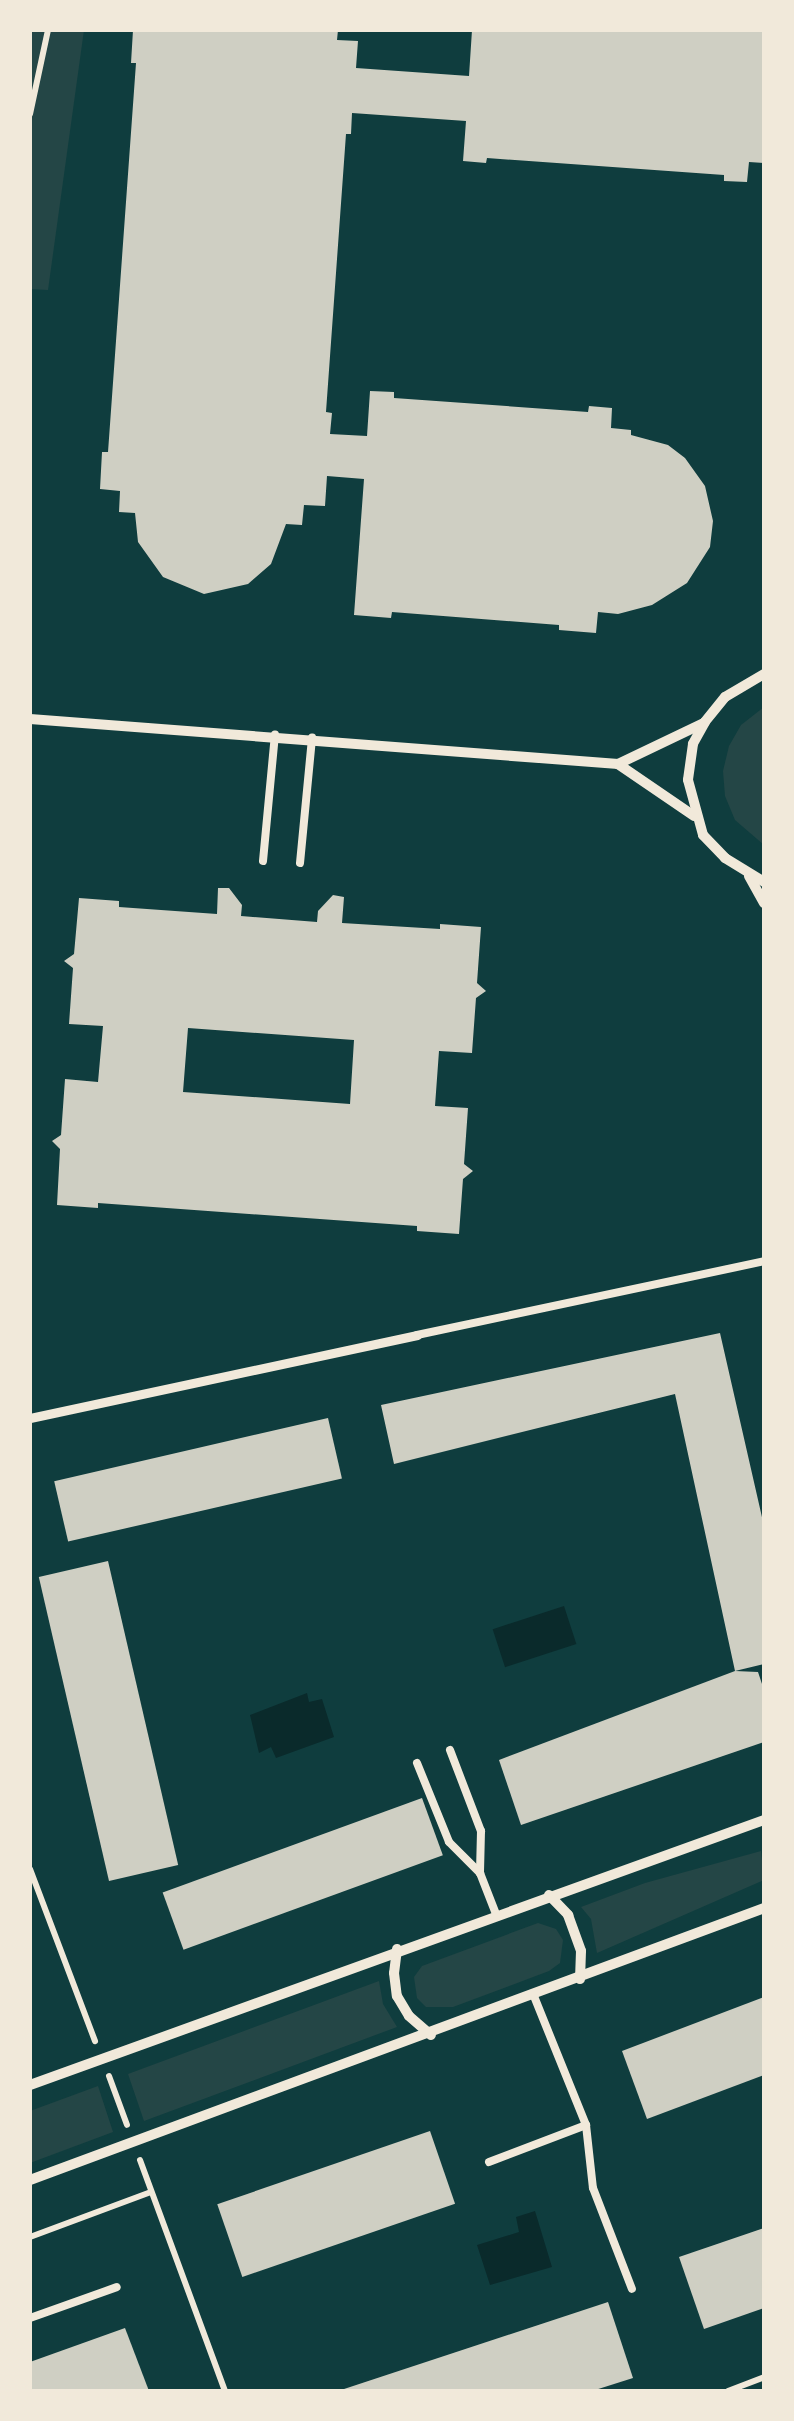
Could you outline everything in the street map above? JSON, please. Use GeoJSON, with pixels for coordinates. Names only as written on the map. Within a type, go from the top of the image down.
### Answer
{"type":"FeatureCollection","features":[{"type":"Feature","properties":{"kind":"street"},"geometry":{"type":"LineString","coordinates":[[764,674],[726,697],[704,722],[693,744],[688,780],[694,816],[703,835],[749,875],[764,882]]}},
{"type":"Feature","properties":{"kind":"street"},"geometry":{"type":"LineString","coordinates":[[30,719],[618,764],[694,816]]}},
{"type":"Feature","properties":{"kind":"street"},"geometry":{"type":"LineString","coordinates":[[618,764],[704,722]]}},
{"type":"Feature","properties":{"kind":"street"},"geometry":{"type":"LineString","coordinates":[[749,875],[764,903]]}},
{"type":"Feature","properties":{"kind":"street"},"geometry":{"type":"LineString","coordinates":[[30,1418],[416,1335]]}},
{"type":"Feature","properties":{"kind":"street"},"geometry":{"type":"LineString","coordinates":[[30,2084],[764,1820]]}},
{"type":"Feature","properties":{"kind":"street"},"geometry":{"type":"LineString","coordinates":[[549,1895],[568,1916],[575,1933],[581,1951],[580,1979]]}},
{"type":"Feature","properties":{"kind":"street"},"geometry":{"type":"LineString","coordinates":[[30,2180],[764,1908]]}},
{"type":"Feature","properties":{"kind":"street"},"geometry":{"type":"LineString","coordinates":[[398,1949],[394,1973],[398,1996],[409,2016],[431,2034]]}},
{"type":"Feature","properties":{"kind":"lane"},"geometry":{"type":"LineString","coordinates":[[263,861],[275,735]]}},
{"type":"Feature","properties":{"kind":"lane"},"geometry":{"type":"LineString","coordinates":[[300,863],[312,738]]}},
{"type":"Feature","properties":{"kind":"lane"},"geometry":{"type":"LineString","coordinates":[[416,1335],[764,1261]]}},
{"type":"Feature","properties":{"kind":"lane"},"geometry":{"type":"LineString","coordinates":[[450,1750],[481,1831],[480,1872],[496,1914]]}},
{"type":"Feature","properties":{"kind":"lane"},"geometry":{"type":"LineString","coordinates":[[417,1763],[449,1842],[480,1872]]}},
{"type":"Feature","properties":{"kind":"lane"},"geometry":{"type":"LineString","coordinates":[[534,1996],[586,2125],[593,2188],[632,2289]]}},
{"type":"Feature","properties":{"kind":"lane"},"geometry":{"type":"LineString","coordinates":[[489,2162],[586,2125]]}},
{"type":"Feature","properties":{"kind":"lane"},"geometry":{"type":"LineString","coordinates":[[30,2318],[117,2287]]}},
{"type":"Feature","properties":{"kind":"path"},"geometry":{"type":"LineString","coordinates":[[30,114],[48,30]]}},
{"type":"Feature","properties":{"kind":"path"},"geometry":{"type":"LineString","coordinates":[[30,2237],[151,2192]]}},
{"type":"Feature","properties":{"kind":"path"},"geometry":{"type":"LineString","coordinates":[[728,2391],[764,2378]]}},
{"type":"Feature","properties":{"kind":"shaded area"},"geometry":{"type":"Polygon","coordinates":[[[30,30],[84,30],[48,290],[30,289],[30,30]]]}},
{"type":"Feature","properties":{"kind":"shaded area"},"geometry":{"type":"Polygon","coordinates":[[[764,707],[764,845],[735,820],[725,796],[723,771],[729,746],[741,725],[764,707]]]}},
{"type":"Feature","properties":{"kind":"shaded area"},"geometry":{"type":"Polygon","coordinates":[[[564,1606],[576,1644],[505,1667],[493,1629],[564,1606]]]}},
{"type":"Feature","properties":{"kind":"shaded area"},"geometry":{"type":"Polygon","coordinates":[[[307,1693],[309,1702],[322,1699],[334,1737],[276,1758],[271,1747],[259,1753],[250,1715],[307,1693]]]}},
{"type":"Feature","properties":{"kind":"shaded area"},"geometry":{"type":"Polygon","coordinates":[[[761,1851],[764,1880],[597,1953],[591,1919],[581,1907],[645,1883],[761,1851]]]}},
{"type":"Feature","properties":{"kind":"shaded area"},"geometry":{"type":"Polygon","coordinates":[[[538,1923],[556,1929],[563,1940],[560,1963],[549,1971],[453,2007],[426,2007],[417,1998],[414,1977],[422,1966],[538,1923]]]}},
{"type":"Feature","properties":{"kind":"shaded area"},"geometry":{"type":"Polygon","coordinates":[[[379,1981],[383,2004],[397,2027],[144,2121],[128,2074],[379,1981]]]}},
{"type":"Feature","properties":{"kind":"shaded area"},"geometry":{"type":"Polygon","coordinates":[[[98,2086],[113,2132],[30,2163],[30,2111],[98,2086]]]}},
{"type":"Feature","properties":{"kind":"shaded area"},"geometry":{"type":"Polygon","coordinates":[[[535,2211],[552,2267],[490,2285],[477,2245],[519,2232],[516,2217],[535,2211]]]}},
{"type":"Feature","properties":{"kind":"building"},"geometry":{"type":"Polygon","coordinates":[[[133,30],[338,30],[337,40],[358,41],[356,68],[469,76],[472,30],[764,30],[764,163],[749,162],[747,182],[724,181],[724,175],[487,158],[486,163],[463,161],[466,121],[352,113],[351,134],[346,134],[326,412],[332,413],[330,434],[367,436],[370,391],[394,392],[394,398],[588,412],[589,406],[612,408],[611,428],[631,430],[631,435],[668,445],[685,458],[705,486],[713,521],[710,547],[687,583],[652,605],[618,614],[598,612],[596,633],[559,630],[559,625],[392,612],[391,618],[354,615],[364,479],[327,476],[325,506],[304,505],[302,525],[286,524],[271,564],[248,584],[204,594],[163,577],[138,542],[135,513],[119,512],[120,491],[100,489],[102,452],[108,452],[136,63],[131,63],[133,30]]]}},
{"type":"Feature","properties":{"kind":"building"},"geometry":{"type":"Polygon","coordinates":[[[218,888],[229,888],[242,905],[241,916],[317,922],[318,911],[333,895],[344,897],[342,923],[440,929],[440,924],[481,927],[477,983],[486,991],[476,998],[472,1053],[439,1051],[435,1106],[468,1108],[464,1164],[473,1171],[463,1179],[459,1234],[417,1231],[417,1226],[98,1203],[98,1208],[57,1205],[60,1149],[52,1141],[61,1135],[65,1079],[98,1082],[103,1026],[69,1024],[73,968],[64,961],[74,954],[79,898],[119,901],[119,907],[217,914],[218,888]],[[188,1028],[183,1092],[350,1104],[354,1040],[188,1028]]]}},
{"type":"Feature","properties":{"kind":"building"},"geometry":{"type":"Polygon","coordinates":[[[720,1333],[764,1526],[764,1664],[735,1671],[675,1394],[394,1464],[381,1405],[720,1333]]]}},
{"type":"Feature","properties":{"kind":"building"},"geometry":{"type":"Polygon","coordinates":[[[328,1418],[342,1478],[68,1542],[54,1481],[328,1418]]]}},
{"type":"Feature","properties":{"kind":"building"},"geometry":{"type":"Polygon","coordinates":[[[108,1561],[178,1865],[109,1881],[39,1577],[108,1561]]]}},
{"type":"Feature","properties":{"kind":"building"},"geometry":{"type":"Polygon","coordinates":[[[735,1671],[758,1672],[764,1690],[764,1742],[521,1825],[499,1760],[735,1671]]]}},
{"type":"Feature","properties":{"kind":"building"},"geometry":{"type":"Polygon","coordinates":[[[422,1798],[443,1855],[184,1950],[163,1892],[422,1798]]]}},
{"type":"Feature","properties":{"kind":"building"},"geometry":{"type":"Polygon","coordinates":[[[764,1997],[764,2075],[647,2119],[622,2051],[764,1997]]]}},
{"type":"Feature","properties":{"kind":"building"},"geometry":{"type":"Polygon","coordinates":[[[430,2131],[455,2204],[242,2277],[217,2204],[430,2131]]]}},
{"type":"Feature","properties":{"kind":"building"},"geometry":{"type":"Polygon","coordinates":[[[764,2228],[764,2308],[704,2329],[679,2257],[764,2228]]]}},
{"type":"Feature","properties":{"kind":"building"},"geometry":{"type":"Polygon","coordinates":[[[608,2302],[633,2378],[592,2391],[338,2391],[608,2302]]]}},
{"type":"Feature","properties":{"kind":"building"},"geometry":{"type":"Polygon","coordinates":[[[125,2328],[149,2391],[30,2391],[30,2362],[125,2328]]]}}]}
